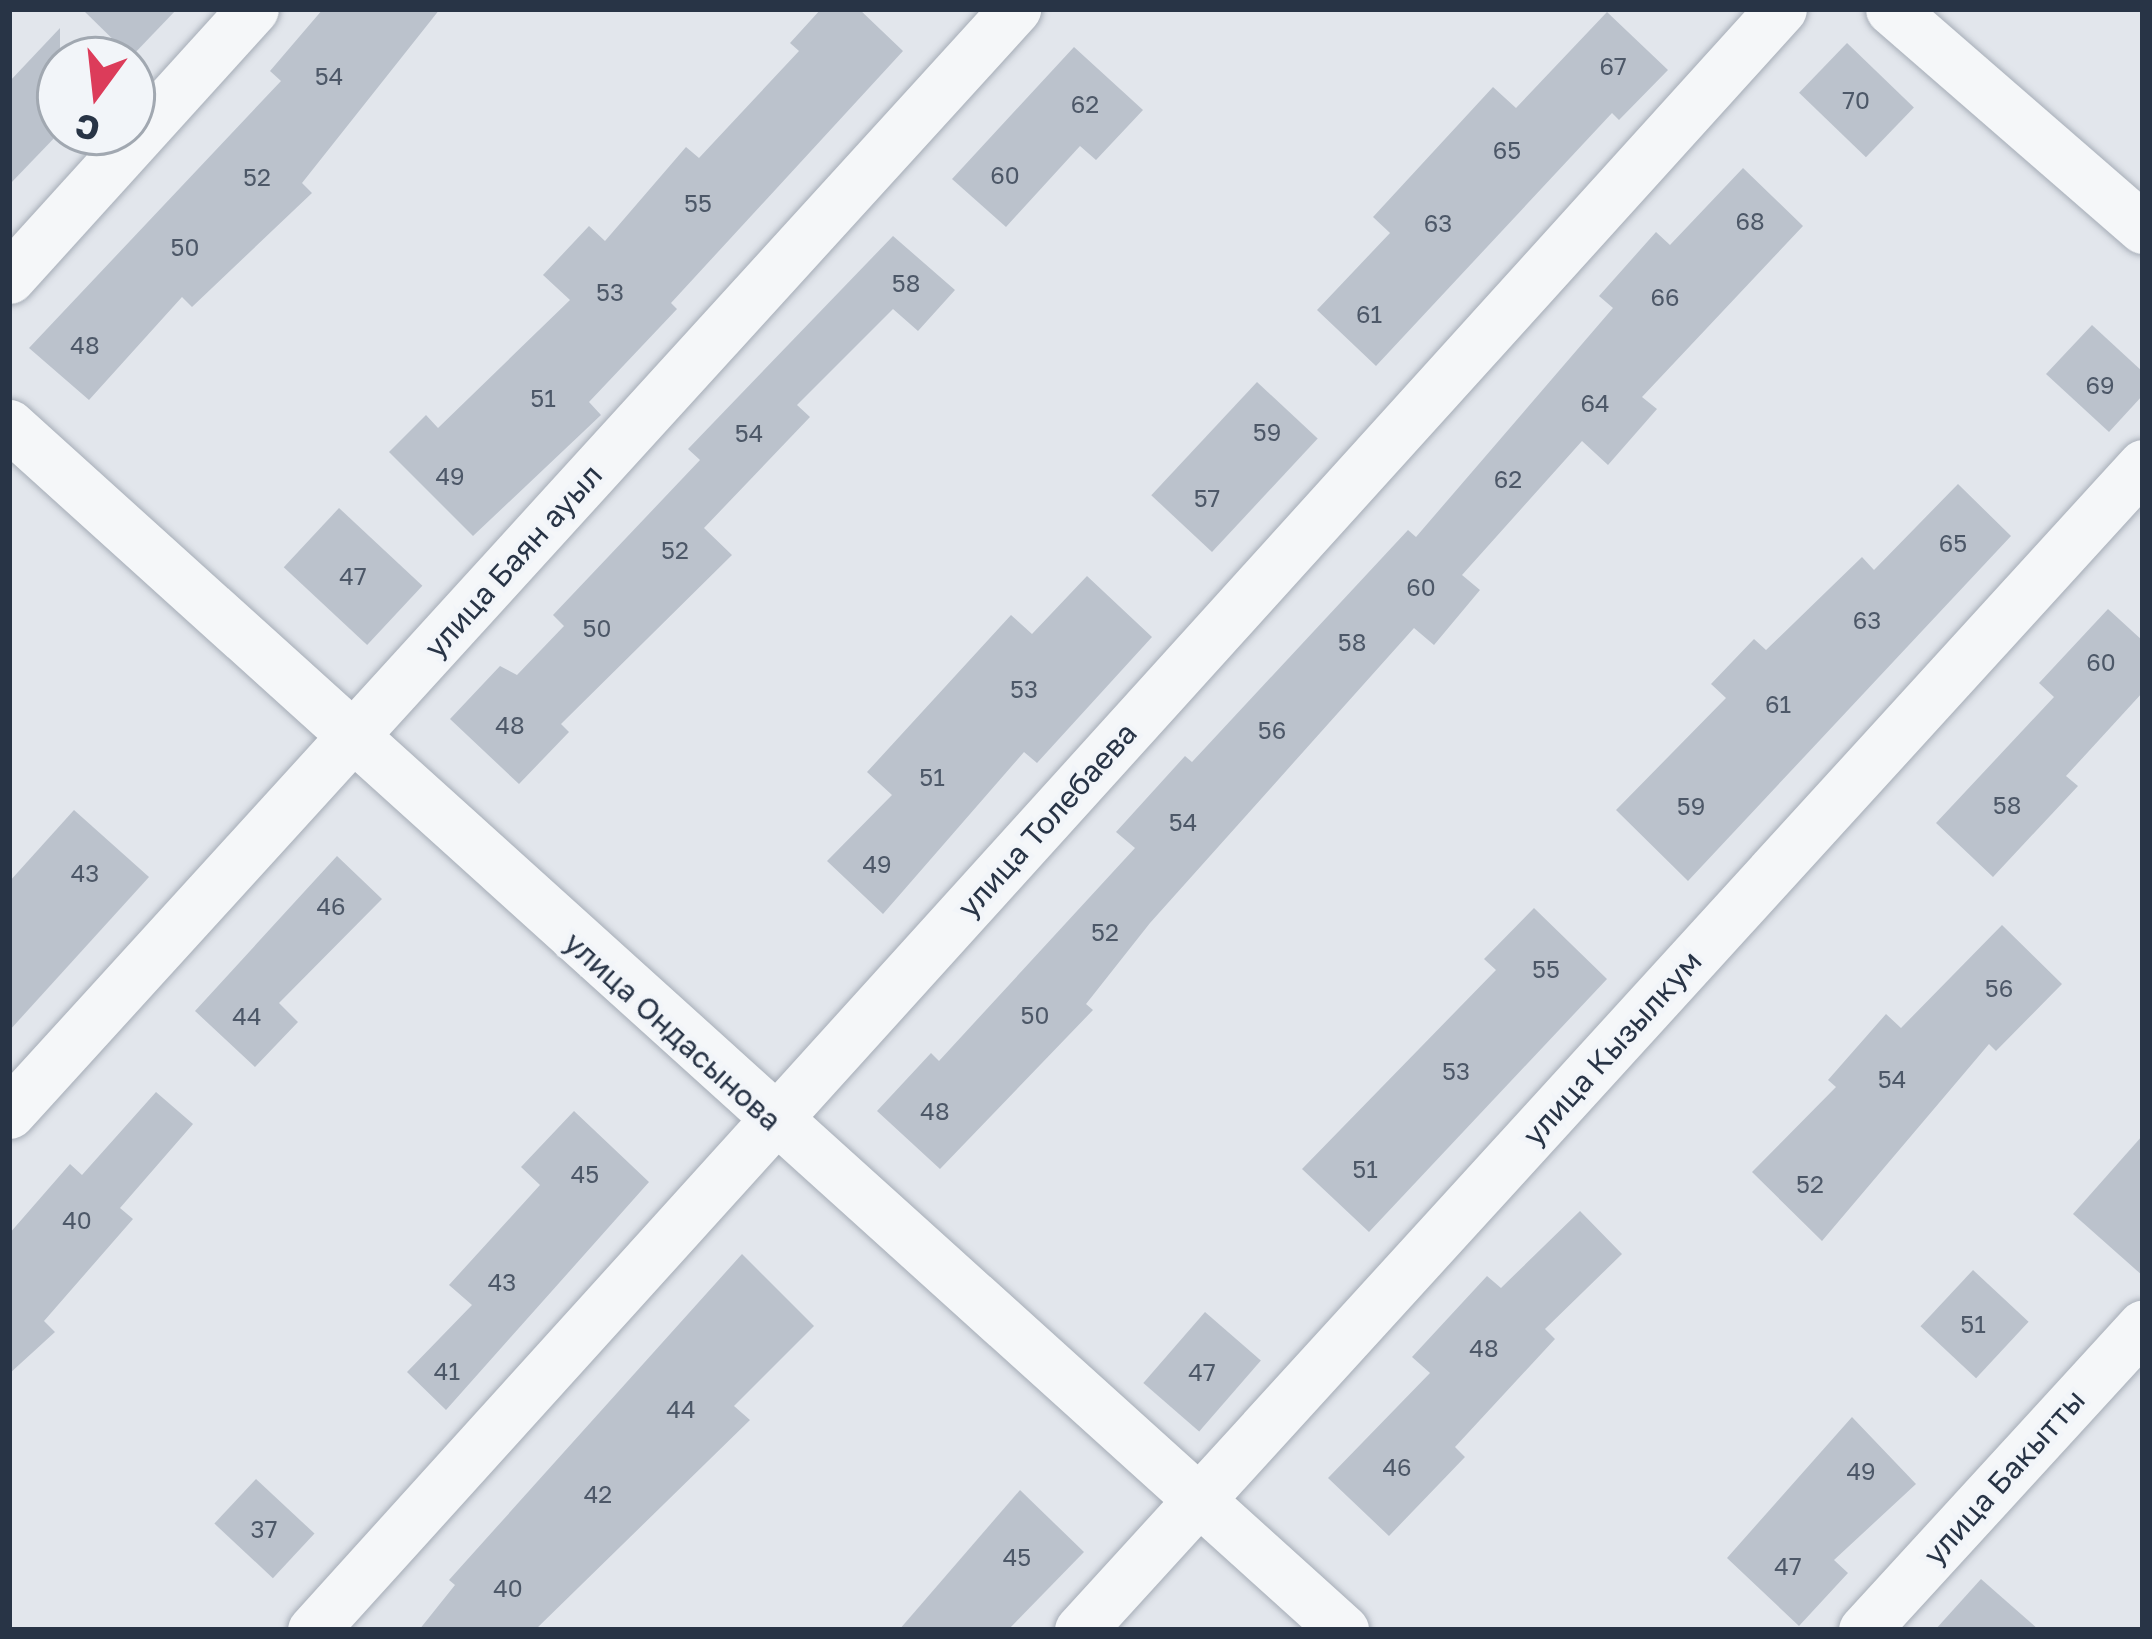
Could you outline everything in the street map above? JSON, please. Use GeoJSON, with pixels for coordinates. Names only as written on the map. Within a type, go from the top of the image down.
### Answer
{"type":"FeatureCollection","features":[{"type":"Feature","properties":{"kind":"street"},"geometry":{"type":"LineString","coordinates":[[9,278],[253,9]]}},
{"type":"Feature","properties":{"kind":"street","name":"улица Баян ауыл"},"geometry":{"type":"LineString","coordinates":[[9,1113],[1015,9]]}},
{"type":"Feature","properties":{"kind":"street","name":"улица Толебаева"},"geometry":{"type":"LineString","coordinates":[[313,1630],[1781,9]]}},
{"type":"Feature","properties":{"kind":"street"},"geometry":{"type":"LineString","coordinates":[[1891,9],[2143,228]]}},
{"type":"Feature","properties":{"kind":"street","name":"улица Ондасынова"},"geometry":{"type":"LineString","coordinates":[[9,425],[773,1122],[1343,1630]]}},
{"type":"Feature","properties":{"kind":"street","name":"улица Кызылкум"},"geometry":{"type":"LineString","coordinates":[[1080,1630],[2143,465]]}},
{"type":"Feature","properties":{"kind":"street","name":"улица Бакытты"},"geometry":{"type":"LineString","coordinates":[[1864,1630],[2143,1325]]}},
{"type":"Feature","properties":{"kind":"building"},"geometry":{"type":"Polygon","coordinates":[[[82,9],[177,9],[151,36],[110,36],[82,9]]]}},
{"type":"Feature","properties":{"kind":"building"},"geometry":{"type":"Polygon","coordinates":[[[323,9],[440,9],[302,183],[312,193],[192,307],[182,297],[89,400],[29,348],[281,81],[270,71],[323,9]]]}},
{"type":"Feature","properties":{"kind":"building"},"geometry":{"type":"Polygon","coordinates":[[[821,9],[859,9],[903,51],[671,303],[677,309],[589,402],[601,415],[473,536],[389,452],[426,415],[438,428],[570,300],[543,275],[589,226],[605,241],[686,147],[699,158],[799,51],[790,43],[821,9]]]}},
{"type":"Feature","properties":{"kind":"building"},"geometry":{"type":"Polygon","coordinates":[[[1607,12],[1668,70],[1619,120],[1612,113],[1376,366],[1317,310],[1390,233],[1373,217],[1493,87],[1516,108],[1607,12]]]}},
{"type":"Feature","properties":{"kind":"building"},"geometry":{"type":"Polygon","coordinates":[[[1847,43],[1914,108],[1866,157],[1799,93],[1847,43]]]}},
{"type":"Feature","properties":{"kind":"building"},"geometry":{"type":"Polygon","coordinates":[[[1074,47],[1143,110],[1096,160],[1080,146],[1006,227],[952,179],[1074,47]]]}},
{"type":"Feature","properties":{"kind":"building"},"geometry":{"type":"Polygon","coordinates":[[[36,53],[37,156],[9,185],[9,82],[36,53]]]}},
{"type":"Feature","properties":{"kind":"building"},"geometry":{"type":"Polygon","coordinates":[[[1743,168],[1803,226],[1642,397],[1657,409],[1608,465],[1582,441],[1462,575],[1480,590],[1434,645],[1414,628],[1150,923],[1086,1004],[1093,1010],[940,1169],[877,1111],[931,1053],[939,1061],[1135,848],[1116,832],[1185,756],[1192,762],[1408,530],[1416,537],[1613,308],[1599,296],[1656,232],[1670,245],[1743,168]]]}},
{"type":"Feature","properties":{"kind":"building"},"geometry":{"type":"Polygon","coordinates":[[[893,236],[955,290],[918,331],[893,309],[797,405],[810,417],[704,528],[732,555],[561,724],[569,732],[519,784],[450,719],[500,666],[517,675],[564,626],[553,615],[700,460],[688,449],[893,236]]]}},
{"type":"Feature","properties":{"kind":"building"},"geometry":{"type":"Polygon","coordinates":[[[2092,325],[2143,372],[2143,395],[2109,432],[2046,374],[2092,325]]]}},
{"type":"Feature","properties":{"kind":"building"},"geometry":{"type":"Polygon","coordinates":[[[1257,382],[1318,439],[1212,552],[1151,495],[1257,382]]]}},
{"type":"Feature","properties":{"kind":"building"},"geometry":{"type":"Polygon","coordinates":[[[1958,484],[2011,536],[1688,881],[1616,810],[1726,698],[1711,684],[1754,639],[1766,650],[1862,557],[1874,570],[1958,484]]]}},
{"type":"Feature","properties":{"kind":"building"},"geometry":{"type":"Polygon","coordinates":[[[339,508],[422,586],[367,645],[284,567],[339,508]]]}},
{"type":"Feature","properties":{"kind":"building"},"geometry":{"type":"Polygon","coordinates":[[[1087,576],[1152,637],[1037,763],[1024,752],[883,914],[827,861],[892,795],[867,772],[1011,615],[1032,634],[1087,576]]]}},
{"type":"Feature","properties":{"kind":"building"},"geometry":{"type":"Polygon","coordinates":[[[2108,609],[2143,641],[2143,692],[2066,776],[2078,786],[1993,877],[1936,823],[2054,697],[2039,683],[2108,609]]]}},
{"type":"Feature","properties":{"kind":"building"},"geometry":{"type":"Polygon","coordinates":[[[74,810],[149,877],[9,1031],[9,882],[74,810]]]}},
{"type":"Feature","properties":{"kind":"building"},"geometry":{"type":"Polygon","coordinates":[[[337,856],[382,899],[279,1003],[298,1022],[255,1067],[195,1011],[337,856]]]}},
{"type":"Feature","properties":{"kind":"building"},"geometry":{"type":"Polygon","coordinates":[[[1534,908],[1607,979],[1369,1232],[1302,1169],[1496,970],[1484,959],[1534,908]]]}},
{"type":"Feature","properties":{"kind":"building"},"geometry":{"type":"Polygon","coordinates":[[[2002,925],[2062,984],[1996,1051],[1989,1044],[1822,1241],[1752,1172],[1836,1087],[1828,1080],[1886,1014],[1901,1028],[2002,925]]]}},
{"type":"Feature","properties":{"kind":"building"},"geometry":{"type":"Polygon","coordinates":[[[156,1092],[193,1124],[120,1208],[133,1219],[44,1321],[55,1332],[9,1374],[9,1234],[70,1164],[82,1175],[156,1092]]]}},
{"type":"Feature","properties":{"kind":"building"},"geometry":{"type":"Polygon","coordinates":[[[574,1111],[649,1182],[446,1410],[407,1372],[472,1305],[449,1285],[540,1185],[521,1167],[574,1111]]]}},
{"type":"Feature","properties":{"kind":"building"},"geometry":{"type":"Polygon","coordinates":[[[2143,1135],[2143,1276],[2073,1214],[2143,1135]]]}},
{"type":"Feature","properties":{"kind":"building"},"geometry":{"type":"Polygon","coordinates":[[[1580,1211],[1622,1254],[1545,1329],[1555,1339],[1455,1447],[1465,1457],[1389,1536],[1328,1478],[1430,1373],[1412,1357],[1487,1276],[1501,1288],[1580,1211]]]}},
{"type":"Feature","properties":{"kind":"building"},"geometry":{"type":"Polygon","coordinates":[[[742,1254],[814,1326],[734,1406],[750,1420],[535,1630],[419,1630],[455,1585],[449,1580],[742,1254]]]}},
{"type":"Feature","properties":{"kind":"building"},"geometry":{"type":"Polygon","coordinates":[[[1973,1270],[2029,1322],[1976,1378],[1920,1326],[1973,1270]]]}},
{"type":"Feature","properties":{"kind":"building"},"geometry":{"type":"Polygon","coordinates":[[[1205,1312],[1261,1361],[1199,1431],[1143,1383],[1205,1312]]]}},
{"type":"Feature","properties":{"kind":"building"},"geometry":{"type":"Polygon","coordinates":[[[1852,1417],[1916,1484],[1834,1560],[1848,1573],[1799,1626],[1727,1558],[1852,1417]]]}},
{"type":"Feature","properties":{"kind":"building"},"geometry":{"type":"Polygon","coordinates":[[[256,1479],[315,1534],[273,1578],[214,1524],[256,1479]]]}},
{"type":"Feature","properties":{"kind":"building"},"geometry":{"type":"Polygon","coordinates":[[[1020,1490],[1084,1552],[1008,1630],[899,1630],[1020,1490]]]}},
{"type":"Feature","properties":{"kind":"building"},"geometry":{"type":"Polygon","coordinates":[[[1981,1579],[2039,1630],[1935,1630],[1981,1579]]]}}]}
